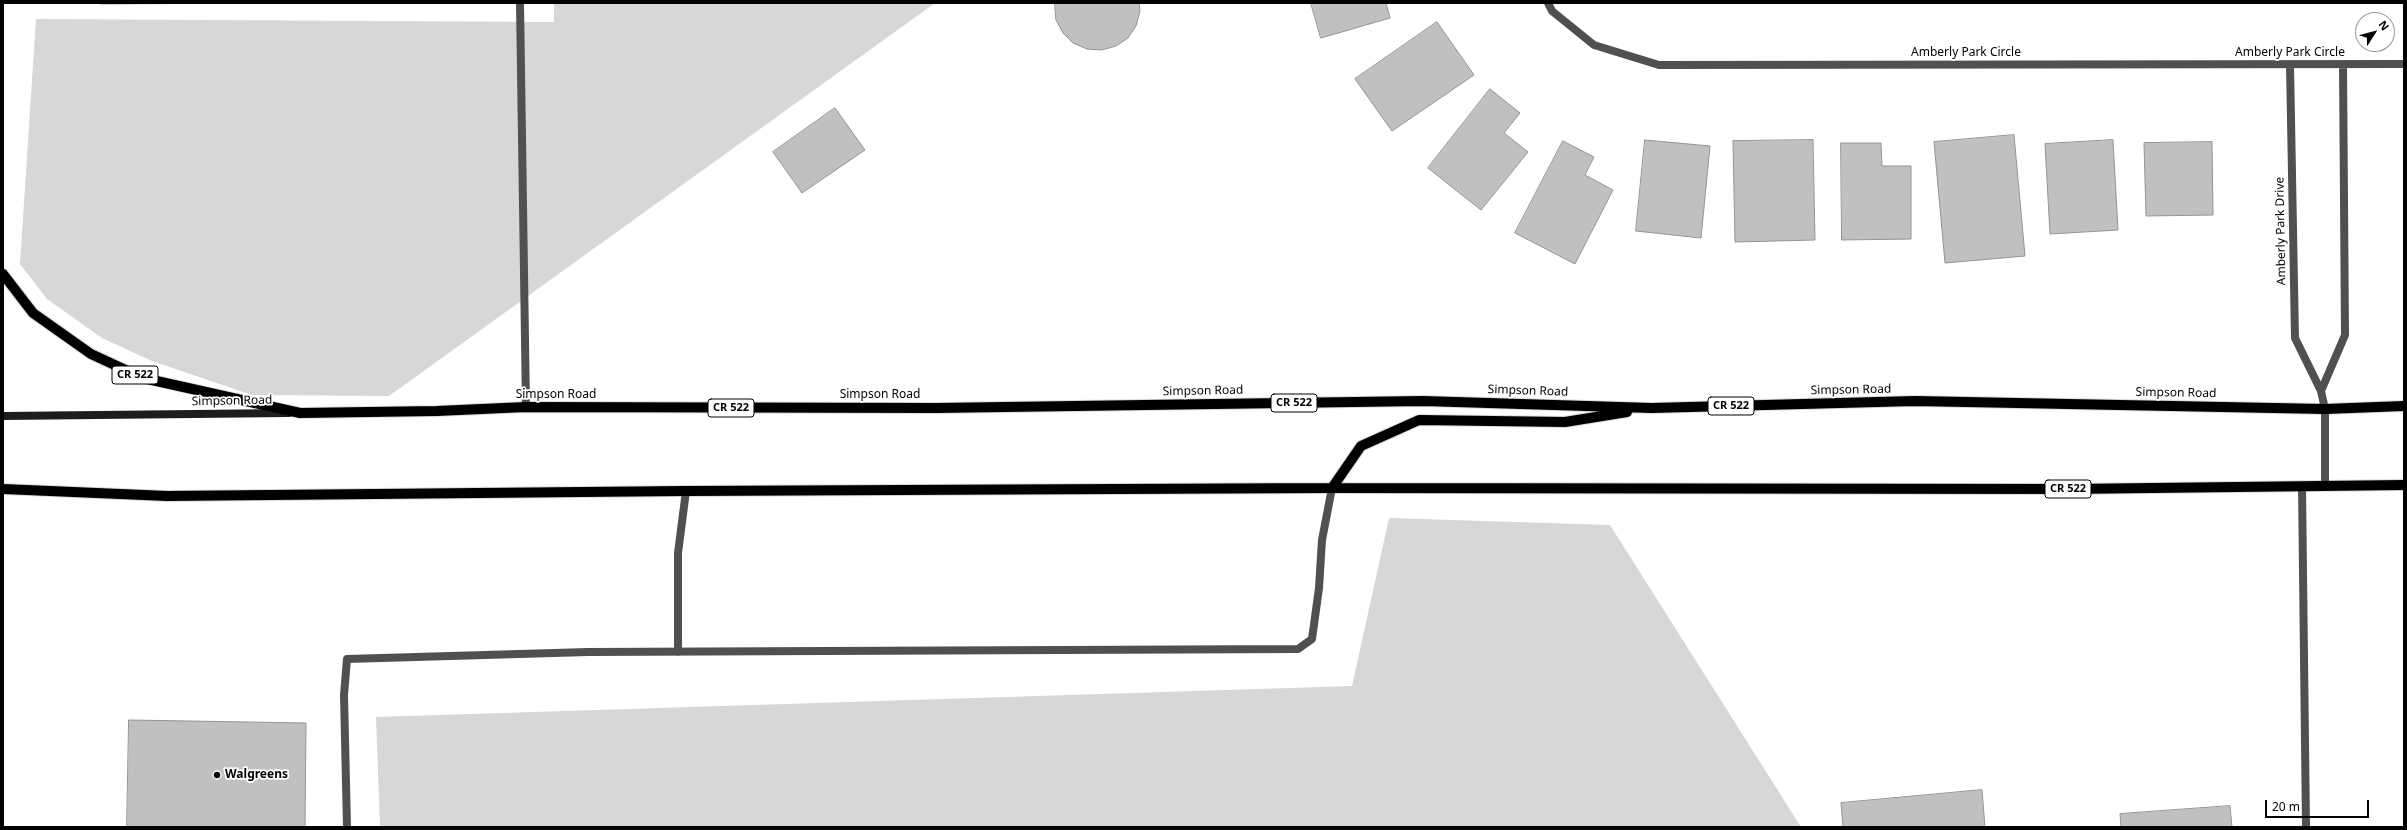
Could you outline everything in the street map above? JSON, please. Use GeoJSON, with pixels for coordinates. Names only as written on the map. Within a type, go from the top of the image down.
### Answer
{"type":"FeatureCollection","features":[{"type":"Feature","properties":{"kind":"main road","name":"CR 522"},"geometry":{"type":"LineString","coordinates":[[3,274],[32,313],[91,354],[143,378],[300,413]]}},
{"type":"Feature","properties":{"kind":"main road","name":"Simpson Road"},"geometry":{"type":"LineString","coordinates":[[3,416],[437,411],[526,407],[936,408],[1423,401],[1652,408],[1915,401],[2325,409],[2404,406]]}},
{"type":"Feature","properties":{"kind":"main road"},"geometry":{"type":"LineString","coordinates":[[1332,488],[1361,446],[1419,420],[1565,422],[1652,408]]}},
{"type":"Feature","properties":{"kind":"main road","name":"CR 522"},"geometry":{"type":"LineString","coordinates":[[3,490],[167,496],[686,491],[1332,488],[2069,489],[2404,485]]}},
{"type":"Feature","properties":{"kind":"street"},"geometry":{"type":"LineString","coordinates":[[520,3],[526,407]]}},
{"type":"Feature","properties":{"kind":"street","name":"Amberly Park Circle"},"geometry":{"type":"LineString","coordinates":[[1548,3],[1552,11],[1594,45],[1659,65],[2404,64]]}},
{"type":"Feature","properties":{"kind":"street","name":"Amberly Park Drive"},"geometry":{"type":"LineString","coordinates":[[2290,64],[2295,338],[2321,391],[2325,409],[2325,486]]}},
{"type":"Feature","properties":{"kind":"street"},"geometry":{"type":"LineString","coordinates":[[2321,391],[2345,335],[2343,65]]}},
{"type":"Feature","properties":{"kind":"street"},"geometry":{"type":"LineString","coordinates":[[2302,486],[2306,827]]}},
{"type":"Feature","properties":{"kind":"street"},"geometry":{"type":"LineString","coordinates":[[347,827],[344,695],[347,659],[588,652],[1298,649],[1312,638],[1319,588],[1322,540],[1332,488]]}},
{"type":"Feature","properties":{"kind":"street"},"geometry":{"type":"LineString","coordinates":[[678,652],[678,552],[686,491]]}},
{"type":"Feature","properties":{"kind":"shaded area"},"geometry":{"type":"Polygon","coordinates":[[[554,3],[935,3],[389,396],[252,395],[152,361],[102,338],[47,299],[20,264],[36,19],[554,22],[554,3]]]}},
{"type":"Feature","properties":{"kind":"shaded area"},"geometry":{"type":"Polygon","coordinates":[[[1389,518],[1610,525],[1801,827],[380,827],[376,717],[1352,686],[1389,518]]]}},
{"type":"Feature","properties":{"kind":"building"},"geometry":{"type":"Polygon","coordinates":[[[101,3],[253,3],[101,4],[101,3]]]}},
{"type":"Feature","properties":{"kind":"building"},"geometry":{"type":"Polygon","coordinates":[[[1055,3],[1139,3],[1140,11],[1136,26],[1128,38],[1116,46],[1102,50],[1087,49],[1073,43],[1063,33],[1056,20],[1055,3]]]}},
{"type":"Feature","properties":{"kind":"building"},"geometry":{"type":"Polygon","coordinates":[[[1311,3],[1386,3],[1390,18],[1321,38],[1311,3]]]}},
{"type":"Feature","properties":{"kind":"building"},"geometry":{"type":"Polygon","coordinates":[[[1437,22],[1474,75],[1392,131],[1355,79],[1437,22]]]}},
{"type":"Feature","properties":{"kind":"building"},"geometry":{"type":"Polygon","coordinates":[[[1490,89],[1520,113],[1504,133],[1528,152],[1481,210],[1428,168],[1490,89]]]}},
{"type":"Feature","properties":{"kind":"building"},"geometry":{"type":"Polygon","coordinates":[[[835,108],[865,150],[802,193],[773,152],[835,108]]]}},
{"type":"Feature","properties":{"kind":"building"},"geometry":{"type":"Polygon","coordinates":[[[2014,135],[2025,256],[1945,263],[1934,142],[2014,135]]]}},
{"type":"Feature","properties":{"kind":"building"},"geometry":{"type":"Polygon","coordinates":[[[1645,140],[1710,146],[1701,238],[1636,231],[1645,140]]]}},
{"type":"Feature","properties":{"kind":"building"},"geometry":{"type":"Polygon","coordinates":[[[1813,140],[1815,240],[1735,242],[1733,141],[1813,140]]]}},
{"type":"Feature","properties":{"kind":"building"},"geometry":{"type":"Polygon","coordinates":[[[2113,140],[2118,230],[2050,234],[2045,144],[2113,140]]]}},
{"type":"Feature","properties":{"kind":"building"},"geometry":{"type":"Polygon","coordinates":[[[1563,141],[1594,157],[1585,175],[1613,190],[1575,264],[1515,233],[1563,141]]]}},
{"type":"Feature","properties":{"kind":"building"},"geometry":{"type":"Polygon","coordinates":[[[2212,142],[2213,215],[2146,216],[2144,143],[2212,142]]]}},
{"type":"Feature","properties":{"kind":"building"},"geometry":{"type":"Polygon","coordinates":[[[1841,143],[1881,143],[1882,166],[1911,166],[1911,239],[1842,240],[1841,143]]]}},
{"type":"Feature","properties":{"kind":"building","name":"Walgreens"},"geometry":{"type":"Polygon","coordinates":[[[129,720],[306,723],[305,827],[127,827],[129,720]]]}},
{"type":"Feature","properties":{"kind":"building"},"geometry":{"type":"Polygon","coordinates":[[[1982,790],[1985,827],[1843,827],[1841,803],[1982,790]]]}},
{"type":"Feature","properties":{"kind":"building"},"geometry":{"type":"Polygon","coordinates":[[[2230,806],[2232,827],[2121,827],[2120,814],[2230,806]]]}},
{"type":"Feature","properties":{"kind":"place","name":"Walgreens"},"geometry":{"type":"Point","coordinates":[217,775]}}]}
